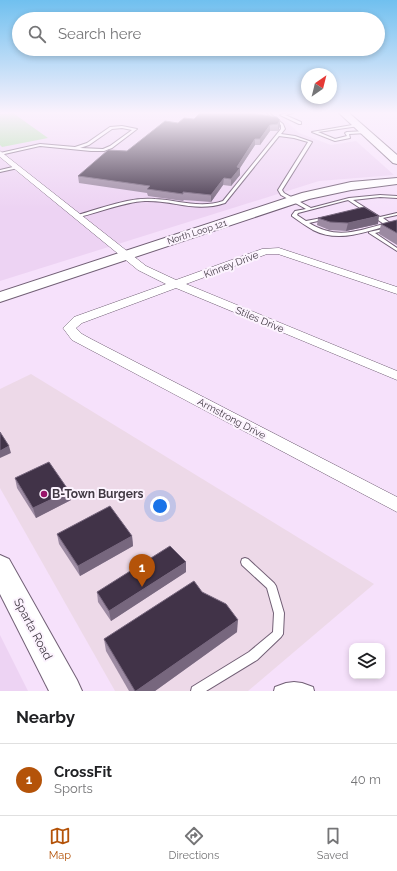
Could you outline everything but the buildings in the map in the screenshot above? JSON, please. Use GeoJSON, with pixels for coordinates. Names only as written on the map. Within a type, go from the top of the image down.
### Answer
{"type":"FeatureCollection","features":[{"type":"Feature","properties":{"kind":"main road"},"geometry":{"type":"LineString","coordinates":[[381,145],[397,160]]}},
{"type":"Feature","properties":{"kind":"main road","name":"North Loop 121"},"geometry":{"type":"LineString","coordinates":[[0,297],[292,200],[344,187],[397,181]]}},
{"type":"Feature","properties":{"kind":"main road","name":"Sparta Road"},"geometry":{"type":"LineString","coordinates":[[0,567],[66,691]]}},
{"type":"Feature","properties":{"kind":"street","name":"Stiles Drive"},"geometry":{"type":"LineString","coordinates":[[0,154],[142,268],[178,285],[397,376]]}},
{"type":"Feature","properties":{"kind":"street","name":"Kinney Drive"},"geometry":{"type":"LineString","coordinates":[[69,328],[78,320],[178,285],[266,251],[276,250],[397,291]]}},
{"type":"Feature","properties":{"kind":"street","name":"Armstrong Drive"},"geometry":{"type":"LineString","coordinates":[[69,328],[71,332],[86,342],[397,505]]}},
{"type":"Feature","properties":{"kind":"lane"},"geometry":{"type":"LineString","coordinates":[[0,154],[39,145]]}},
{"type":"Feature","properties":{"kind":"lane"},"geometry":{"type":"LineString","coordinates":[[42,145],[74,149],[104,150],[113,145]]}},
{"type":"Feature","properties":{"kind":"lane"},"geometry":{"type":"LineString","coordinates":[[74,149],[85,145]]}},
{"type":"Feature","properties":{"kind":"lane"},"geometry":{"type":"LineString","coordinates":[[79,216],[148,199],[207,207],[217,205],[224,202],[271,145]]}},
{"type":"Feature","properties":{"kind":"lane"},"geometry":{"type":"LineString","coordinates":[[308,145],[280,190],[282,194],[310,209]]}},
{"type":"Feature","properties":{"kind":"lane"},"geometry":{"type":"LineString","coordinates":[[0,171],[17,167]]}},
{"type":"Feature","properties":{"kind":"lane"},"geometry":{"type":"LineString","coordinates":[[348,199],[388,224],[338,236],[316,230],[294,216],[297,212],[348,199],[380,196],[397,197]]}},
{"type":"Feature","properties":{"kind":"lane"},"geometry":{"type":"LineString","coordinates":[[357,211],[364,209]]}},
{"type":"Feature","properties":{"kind":"lane"},"geometry":{"type":"LineString","coordinates":[[378,218],[397,214]]}},
{"type":"Feature","properties":{"kind":"lane"},"geometry":{"type":"LineString","coordinates":[[304,223],[327,218]]}},
{"type":"Feature","properties":{"kind":"lane"},"geometry":{"type":"LineString","coordinates":[[397,227],[371,234],[397,250]]}},
{"type":"Feature","properties":{"kind":"lane"},"geometry":{"type":"LineString","coordinates":[[196,691],[253,656],[278,634],[279,613],[271,586],[245,562]]}},
{"type":"Feature","properties":{"kind":"lane"},"geometry":{"type":"LineString","coordinates":[[279,691],[286,688],[302,688],[309,691]]}},
{"type":"Feature","properties":{"kind":"shaded area"},"geometry":{"type":"Polygon","coordinates":[[[0,145],[361,145],[394,175],[319,181],[0,281],[0,145]]]}},
{"type":"Feature","properties":{"kind":"shaded area"},"geometry":{"type":"Polygon","coordinates":[[[31,374],[374,584],[248,691],[115,691],[0,488],[0,389],[31,374]]]}},
{"type":"Feature","properties":{"kind":"shaded area"},"geometry":{"type":"Polygon","coordinates":[[[0,635],[28,691],[0,691],[0,635]]]}},
{"type":"Feature","properties":{"kind":"place","name":"B-Town Burgers"},"geometry":{"type":"Point","coordinates":[44,494]}},
{"type":"Feature","properties":{"kind":"place","name":"CrossFit"},"geometry":{"type":"Point","coordinates":[142,587]}}]}
